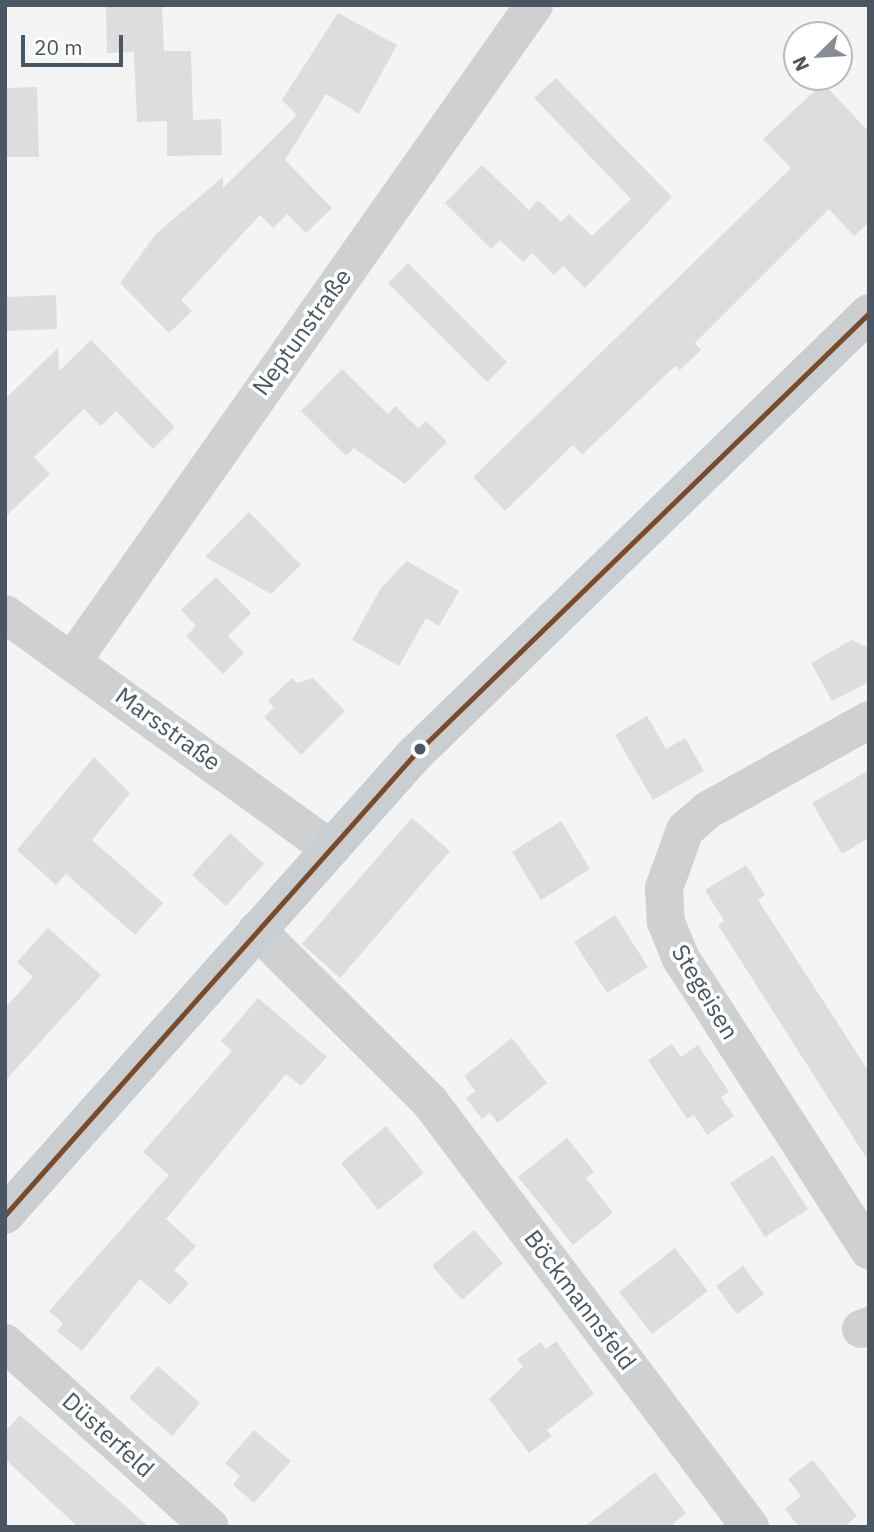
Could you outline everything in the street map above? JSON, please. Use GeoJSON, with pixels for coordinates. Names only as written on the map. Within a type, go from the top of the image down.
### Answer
{"type":"FeatureCollection","features":[{"type":"Feature","properties":{"kind":"main road"},"geometry":{"type":"LineString","coordinates":[[5,1215],[329,848],[412,758],[869,313]]}},
{"type":"Feature","properties":{"kind":"street","name":"Neptunstraße"},"geometry":{"type":"LineString","coordinates":[[73,660],[534,5]]}},
{"type":"Feature","properties":{"kind":"street","name":"Marsstraße"},"geometry":{"type":"LineString","coordinates":[[5,614],[73,660],[329,848]]}},
{"type":"Feature","properties":{"kind":"street","name":"Stegeisen"},"geometry":{"type":"LineString","coordinates":[[869,720],[708,810],[685,830],[664,888],[666,922],[680,957],[869,1250]]}},
{"type":"Feature","properties":{"kind":"street","name":"Böckmannsfeld"},"geometry":{"type":"LineString","coordinates":[[257,930],[430,1102],[750,1527]]}},
{"type":"Feature","properties":{"kind":"street","name":"Düsterfeld"},"geometry":{"type":"LineString","coordinates":[[5,1343],[210,1527]]}},
{"type":"Feature","properties":{"kind":"building"},"geometry":{"type":"Polygon","coordinates":[[[106,5],[162,5],[164,51],[191,51],[193,120],[221,119],[222,155],[167,156],[167,121],[137,122],[134,52],[107,53],[106,5]]]}},
{"type":"Feature","properties":{"kind":"building"},"geometry":{"type":"Polygon","coordinates":[[[338,13],[397,45],[359,114],[326,94],[285,160],[332,208],[306,233],[287,214],[273,228],[260,215],[181,300],[192,311],[169,333],[120,283],[156,234],[223,177],[223,188],[297,115],[282,100],[338,13]]]}},
{"type":"Feature","properties":{"kind":"building"},"geometry":{"type":"Polygon","coordinates":[[[556,78],[672,197],[585,288],[563,266],[554,275],[532,253],[523,262],[500,240],[491,249],[445,203],[482,165],[529,210],[538,200],[561,222],[569,214],[592,236],[631,199],[534,98],[556,78]]]}},
{"type":"Feature","properties":{"kind":"building"},"geometry":{"type":"Polygon","coordinates":[[[37,87],[39,157],[5,157],[5,88],[37,87]]]}},
{"type":"Feature","properties":{"kind":"building"},"geometry":{"type":"Polygon","coordinates":[[[814,91],[831,91],[869,132],[869,222],[854,236],[829,209],[695,343],[701,350],[680,370],[675,366],[582,455],[573,445],[505,511],[473,477],[791,168],[763,139],[814,91]]]}},
{"type":"Feature","properties":{"kind":"building"},"geometry":{"type":"Polygon","coordinates":[[[408,263],[507,362],[487,382],[388,283],[408,263]]]}},
{"type":"Feature","properties":{"kind":"building"},"geometry":{"type":"Polygon","coordinates":[[[56,295],[57,329],[5,331],[5,297],[56,295]]]}},
{"type":"Feature","properties":{"kind":"building"},"geometry":{"type":"Polygon","coordinates":[[[91,340],[175,427],[153,449],[116,411],[101,426],[84,409],[34,457],[50,474],[5,517],[5,399],[58,348],[59,371],[91,340]]]}},
{"type":"Feature","properties":{"kind":"building"},"geometry":{"type":"Polygon","coordinates":[[[342,369],[388,414],[395,406],[418,428],[426,421],[447,442],[405,484],[354,448],[346,456],[301,411],[342,369]]]}},
{"type":"Feature","properties":{"kind":"building"},"geometry":{"type":"Polygon","coordinates":[[[249,512],[301,565],[271,594],[205,557],[249,512]]]}},
{"type":"Feature","properties":{"kind":"building"},"geometry":{"type":"Polygon","coordinates":[[[407,561],[459,591],[439,626],[426,618],[399,666],[352,640],[381,588],[407,561]]]}},
{"type":"Feature","properties":{"kind":"building"},"geometry":{"type":"Polygon","coordinates":[[[216,577],[251,613],[228,636],[244,653],[223,674],[186,636],[196,626],[181,610],[216,577]]]}},
{"type":"Feature","properties":{"kind":"building"},"geometry":{"type":"Polygon","coordinates":[[[852,640],[869,648],[869,682],[832,701],[811,663],[852,640]]]}},
{"type":"Feature","properties":{"kind":"building"},"geometry":{"type":"Polygon","coordinates":[[[292,678],[297,683],[313,678],[345,711],[301,755],[264,717],[274,707],[268,701],[292,678]]]}},
{"type":"Feature","properties":{"kind":"building"},"geometry":{"type":"Polygon","coordinates":[[[647,716],[666,749],[685,738],[704,771],[653,800],[615,735],[647,716]]]}},
{"type":"Feature","properties":{"kind":"building"},"geometry":{"type":"Polygon","coordinates":[[[94,757],[130,793],[92,840],[163,903],[135,935],[66,874],[56,885],[17,850],[94,757]]]}},
{"type":"Feature","properties":{"kind":"building"},"geometry":{"type":"Polygon","coordinates":[[[869,770],[869,838],[842,854],[812,803],[869,770]]]}},
{"type":"Feature","properties":{"kind":"building"},"geometry":{"type":"Polygon","coordinates":[[[412,818],[450,851],[340,978],[302,944],[412,818]]]}},
{"type":"Feature","properties":{"kind":"building"},"geometry":{"type":"Polygon","coordinates":[[[561,821],[590,869],[541,900],[512,852],[561,821]]]}},
{"type":"Feature","properties":{"kind":"building"},"geometry":{"type":"Polygon","coordinates":[[[230,833],[264,864],[226,906],[192,875],[230,833]]]}},
{"type":"Feature","properties":{"kind":"building"},"geometry":{"type":"Polygon","coordinates":[[[746,865],[765,895],[758,900],[869,1072],[869,1162],[718,925],[724,921],[705,890],[746,865]]]}},
{"type":"Feature","properties":{"kind":"building"},"geometry":{"type":"Polygon","coordinates":[[[615,915],[648,967],[607,993],[574,942],[615,915]]]}},
{"type":"Feature","properties":{"kind":"building"},"geometry":{"type":"Polygon","coordinates":[[[48,928],[101,975],[5,1081],[5,1008],[33,977],[17,962],[48,928]]]}},
{"type":"Feature","properties":{"kind":"building"},"geometry":{"type":"Polygon","coordinates":[[[258,998],[327,1057],[301,1086],[286,1074],[166,1219],[196,1246],[174,1270],[189,1283],[170,1305],[140,1279],[82,1351],[57,1331],[63,1323],[49,1311],[169,1175],[143,1152],[232,1051],[221,1041],[258,998]]]}},
{"type":"Feature","properties":{"kind":"building"},"geometry":{"type":"Polygon","coordinates":[[[512,1038],[547,1083],[498,1123],[490,1113],[482,1119],[466,1098],[475,1091],[464,1076],[512,1038]]]}},
{"type":"Feature","properties":{"kind":"building"},"geometry":{"type":"Polygon","coordinates":[[[672,1044],[681,1057],[698,1045],[729,1092],[721,1097],[734,1116],[707,1135],[694,1115],[687,1119],[648,1060],[672,1044]]]}},
{"type":"Feature","properties":{"kind":"building"},"geometry":{"type":"Polygon","coordinates":[[[386,1126],[424,1173],[378,1210],[341,1163],[386,1126]]]}},
{"type":"Feature","properties":{"kind":"building"},"geometry":{"type":"Polygon","coordinates":[[[567,1138],[594,1172],[586,1178],[613,1213],[573,1245],[518,1177],[567,1138]]]}},
{"type":"Feature","properties":{"kind":"building"},"geometry":{"type":"Polygon","coordinates":[[[773,1155],[808,1209],[765,1237],[730,1183],[773,1155]]]}},
{"type":"Feature","properties":{"kind":"building"},"geometry":{"type":"Polygon","coordinates":[[[474,1230],[503,1263],[462,1300],[432,1266],[474,1230]]]}},
{"type":"Feature","properties":{"kind":"building"},"geometry":{"type":"Polygon","coordinates":[[[675,1248],[708,1291],[652,1334],[619,1292],[675,1248]]]}},
{"type":"Feature","properties":{"kind":"building"},"geometry":{"type":"Polygon","coordinates":[[[743,1266],[764,1294],[737,1314],[716,1286],[743,1266]]]}},
{"type":"Feature","properties":{"kind":"building"},"geometry":{"type":"Polygon","coordinates":[[[556,1341],[594,1394],[547,1430],[552,1436],[529,1453],[489,1399],[523,1367],[517,1359],[541,1342],[546,1349],[556,1341]]]}},
{"type":"Feature","properties":{"kind":"building"},"geometry":{"type":"Polygon","coordinates":[[[158,1366],[200,1403],[172,1436],[129,1398],[158,1366]]]}},
{"type":"Feature","properties":{"kind":"building"},"geometry":{"type":"Polygon","coordinates":[[[20,1415],[149,1527],[78,1527],[5,1459],[5,1432],[20,1415]]]}},
{"type":"Feature","properties":{"kind":"building"},"geometry":{"type":"Polygon","coordinates":[[[254,1430],[291,1461],[254,1503],[233,1485],[240,1476],[225,1463],[254,1430]]]}},
{"type":"Feature","properties":{"kind":"building"},"geometry":{"type":"Polygon","coordinates":[[[813,1460],[857,1516],[844,1527],[799,1527],[785,1509],[801,1496],[788,1479],[813,1460]]]}},
{"type":"Feature","properties":{"kind":"building"},"geometry":{"type":"Polygon","coordinates":[[[655,1472],[686,1513],[669,1527],[584,1527],[655,1472]]]}},
{"type":"Feature","properties":{"kind":"transit line"},"geometry":{"type":"LineString","coordinates":[[5,1215],[412,757],[869,313]]}}]}
